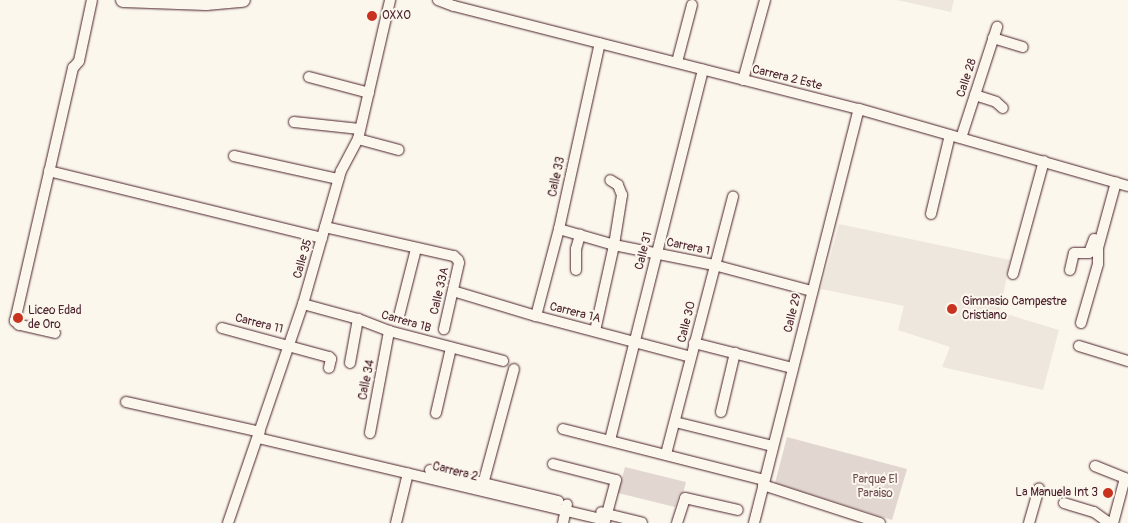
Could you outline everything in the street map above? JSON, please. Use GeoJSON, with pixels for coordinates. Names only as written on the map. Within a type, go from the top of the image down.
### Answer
{"type":"FeatureCollection","features":[{"type":"Feature","properties":{"kind":"highway"},"geometry":{"type":"LineString","coordinates":[[123,0],[206,3],[243,0]]}},
{"type":"Feature","properties":{"kind":"street"},"geometry":{"type":"LineString","coordinates":[[55,333],[19,326],[15,321],[73,68],[79,61],[92,0]]}},
{"type":"Feature","properties":{"kind":"street","name":"Calle 35"},"geometry":{"type":"LineString","coordinates":[[228,523],[303,304],[338,179],[359,134],[390,0]]}},
{"type":"Feature","properties":{"kind":"street","name":"Carrera 2 Este"},"geometry":{"type":"LineString","coordinates":[[438,0],[454,6],[859,109],[1128,186]]}},
{"type":"Feature","properties":{"kind":"street"},"geometry":{"type":"LineString","coordinates":[[743,80],[765,0]]}},
{"type":"Feature","properties":{"kind":"street"},"geometry":{"type":"LineString","coordinates":[[677,62],[692,5]]}},
{"type":"Feature","properties":{"kind":"street","name":"Calle 28"},"geometry":{"type":"LineString","coordinates":[[961,138],[997,27]]}},
{"type":"Feature","properties":{"kind":"street"},"geometry":{"type":"LineString","coordinates":[[993,38],[1023,47]]}},
{"type":"Feature","properties":{"kind":"street","name":"Calle 33"},"geometry":{"type":"LineString","coordinates":[[536,316],[559,229],[600,43]]}},
{"type":"Feature","properties":{"kind":"street","name":"Calle 31"},"geometry":{"type":"LineString","coordinates":[[610,440],[703,69]]}},
{"type":"Feature","properties":{"kind":"street"},"geometry":{"type":"LineString","coordinates":[[309,77],[368,93]]}},
{"type":"Feature","properties":{"kind":"street"},"geometry":{"type":"LineString","coordinates":[[975,95],[996,102],[1003,108]]}},
{"type":"Feature","properties":{"kind":"street","name":"Calle 29"},"geometry":{"type":"LineString","coordinates":[[754,523],[859,109]]}},
{"type":"Feature","properties":{"kind":"street"},"geometry":{"type":"LineString","coordinates":[[294,122],[359,134],[399,150]]}},
{"type":"Feature","properties":{"kind":"street"},"geometry":{"type":"LineString","coordinates":[[931,214],[950,135]]}},
{"type":"Feature","properties":{"kind":"street"},"geometry":{"type":"LineString","coordinates":[[234,156],[338,179]]}},
{"type":"Feature","properties":{"kind":"street"},"geometry":{"type":"LineString","coordinates":[[1013,274],[1044,161]]}},
{"type":"Feature","properties":{"kind":"street"},"geometry":{"type":"LineString","coordinates":[[49,171],[322,238]]}},
{"type":"Feature","properties":{"kind":"street"},"geometry":{"type":"LineString","coordinates":[[595,331],[614,245],[622,195],[618,185],[610,180]]}},
{"type":"Feature","properties":{"kind":"street"},"geometry":{"type":"LineString","coordinates":[[1070,270],[1074,252],[1088,253],[1092,249],[1112,181]]}},
{"type":"Feature","properties":{"kind":"street"},"geometry":{"type":"LineString","coordinates":[[1081,323],[1098,264],[1098,248],[1112,181]]}},
{"type":"Feature","properties":{"kind":"street","name":"Calle 30"},"geometry":{"type":"LineString","coordinates":[[666,454],[733,197]]}},
{"type":"Feature","properties":{"kind":"street"},"geometry":{"type":"LineString","coordinates":[[325,227],[416,249],[399,316]]}},
{"type":"Feature","properties":{"kind":"street","name":"Carrera 1"},"geometry":{"type":"LineString","coordinates":[[559,229],[614,245],[714,265],[812,291]]}},
{"type":"Feature","properties":{"kind":"street"},"geometry":{"type":"LineString","coordinates":[[576,270],[576,249],[580,235]]}},
{"type":"Feature","properties":{"kind":"street","name":"Calle 33A"},"geometry":{"type":"LineString","coordinates":[[416,249],[454,256],[458,260],[459,263],[444,329]]}},
{"type":"Feature","properties":{"kind":"street","name":"Carrera 1A"},"geometry":{"type":"LineString","coordinates":[[453,291],[536,316],[691,358]]}},
{"type":"Feature","properties":{"kind":"street","name":"Carrera 1B"},"geometry":{"type":"LineString","coordinates":[[303,304],[358,319],[389,331],[504,361]]}},
{"type":"Feature","properties":{"kind":"street"},"geometry":{"type":"LineString","coordinates":[[350,363],[358,319]]}},
{"type":"Feature","properties":{"kind":"street","name":"Carrera 11"},"geometry":{"type":"LineString","coordinates":[[222,328],[290,344],[330,358],[329,368]]}},
{"type":"Feature","properties":{"kind":"street","name":"Calle 34"},"geometry":{"type":"LineString","coordinates":[[370,433],[389,331]]}},
{"type":"Feature","properties":{"kind":"street"},"geometry":{"type":"LineString","coordinates":[[694,343],[792,368]]}},
{"type":"Feature","properties":{"kind":"street"},"geometry":{"type":"LineString","coordinates":[[1079,346],[1128,361]]}},
{"type":"Feature","properties":{"kind":"street"},"geometry":{"type":"LineString","coordinates":[[436,414],[451,348]]}},
{"type":"Feature","properties":{"kind":"street"},"geometry":{"type":"LineString","coordinates":[[721,412],[735,353]]}},
{"type":"Feature","properties":{"kind":"street"},"geometry":{"type":"LineString","coordinates":[[483,484],[514,369]]}},
{"type":"Feature","properties":{"kind":"street","name":"Carrera 2"},"geometry":{"type":"LineString","coordinates":[[126,402],[408,473],[511,494],[606,517]]}},
{"type":"Feature","properties":{"kind":"street"},"geometry":{"type":"LineString","coordinates":[[675,422],[773,446]]}},
{"type":"Feature","properties":{"kind":"street"},"geometry":{"type":"LineString","coordinates":[[563,429],[666,454],[763,483],[880,523]]}},
{"type":"Feature","properties":{"kind":"street"},"geometry":{"type":"LineString","coordinates":[[553,464],[616,480],[606,517]]}},
{"type":"Feature","properties":{"kind":"street"},"geometry":{"type":"LineString","coordinates":[[1095,466],[1125,478],[1113,523]]}},
{"type":"Feature","properties":{"kind":"street"},"geometry":{"type":"LineString","coordinates":[[430,470],[483,484],[511,494]]}},
{"type":"Feature","properties":{"kind":"street"},"geometry":{"type":"LineString","coordinates":[[396,523],[408,473]]}},
{"type":"Feature","properties":{"kind":"street"},"geometry":{"type":"LineString","coordinates":[[1029,523],[1040,488]]}},
{"type":"Feature","properties":{"kind":"street"},"geometry":{"type":"LineString","coordinates":[[677,523],[685,498],[738,510]]}},
{"type":"Feature","properties":{"kind":"street"},"geometry":{"type":"LineString","coordinates":[[1064,503],[1094,512],[1109,523]]}},
{"type":"Feature","properties":{"kind":"street"},"geometry":{"type":"LineString","coordinates":[[563,523],[567,507]]}},
{"type":"Feature","properties":{"kind":"street"},"geometry":{"type":"LineString","coordinates":[[606,517],[616,523]]}},
{"type":"Feature","properties":{"kind":"street"},"geometry":{"type":"LineString","coordinates":[[606,517],[642,523]]}},
{"type":"Feature","properties":{"kind":"shaded area"},"geometry":{"type":"Polygon","coordinates":[[[897,0],[954,0],[951,12],[897,0]]]}},
{"type":"Feature","properties":{"kind":"shaded area","name":"Gimnasio Campestre Cristiano"},"geometry":{"type":"Polygon","coordinates":[[[839,224],[1010,260],[1000,312],[1059,330],[1043,390],[942,367],[950,347],[898,330],[904,306],[821,289],[839,224]]]}},
{"type":"Feature","properties":{"kind":"green space","name":"Parque El Paraiso"},"geometry":{"type":"Polygon","coordinates":[[[787,437],[907,469],[892,520],[775,483],[787,437]]]}},
{"type":"Feature","properties":{"kind":"green space"},"geometry":{"type":"Polygon","coordinates":[[[625,467],[686,482],[683,494],[679,494],[675,507],[618,493],[625,467]]]}},
{"type":"Feature","properties":{"kind":"place","name":"OXXO"},"geometry":{"type":"Point","coordinates":[372,16]}},
{"type":"Feature","properties":{"kind":"place","name":"Gimnasio Campestre Cristiano"},"geometry":{"type":"Point","coordinates":[952,309]}},
{"type":"Feature","properties":{"kind":"place","name":"Liceo Edad de Oro"},"geometry":{"type":"Point","coordinates":[18,318]}},
{"type":"Feature","properties":{"kind":"place","name":"La Manuela Int 3"},"geometry":{"type":"Point","coordinates":[1108,493]}}]}
